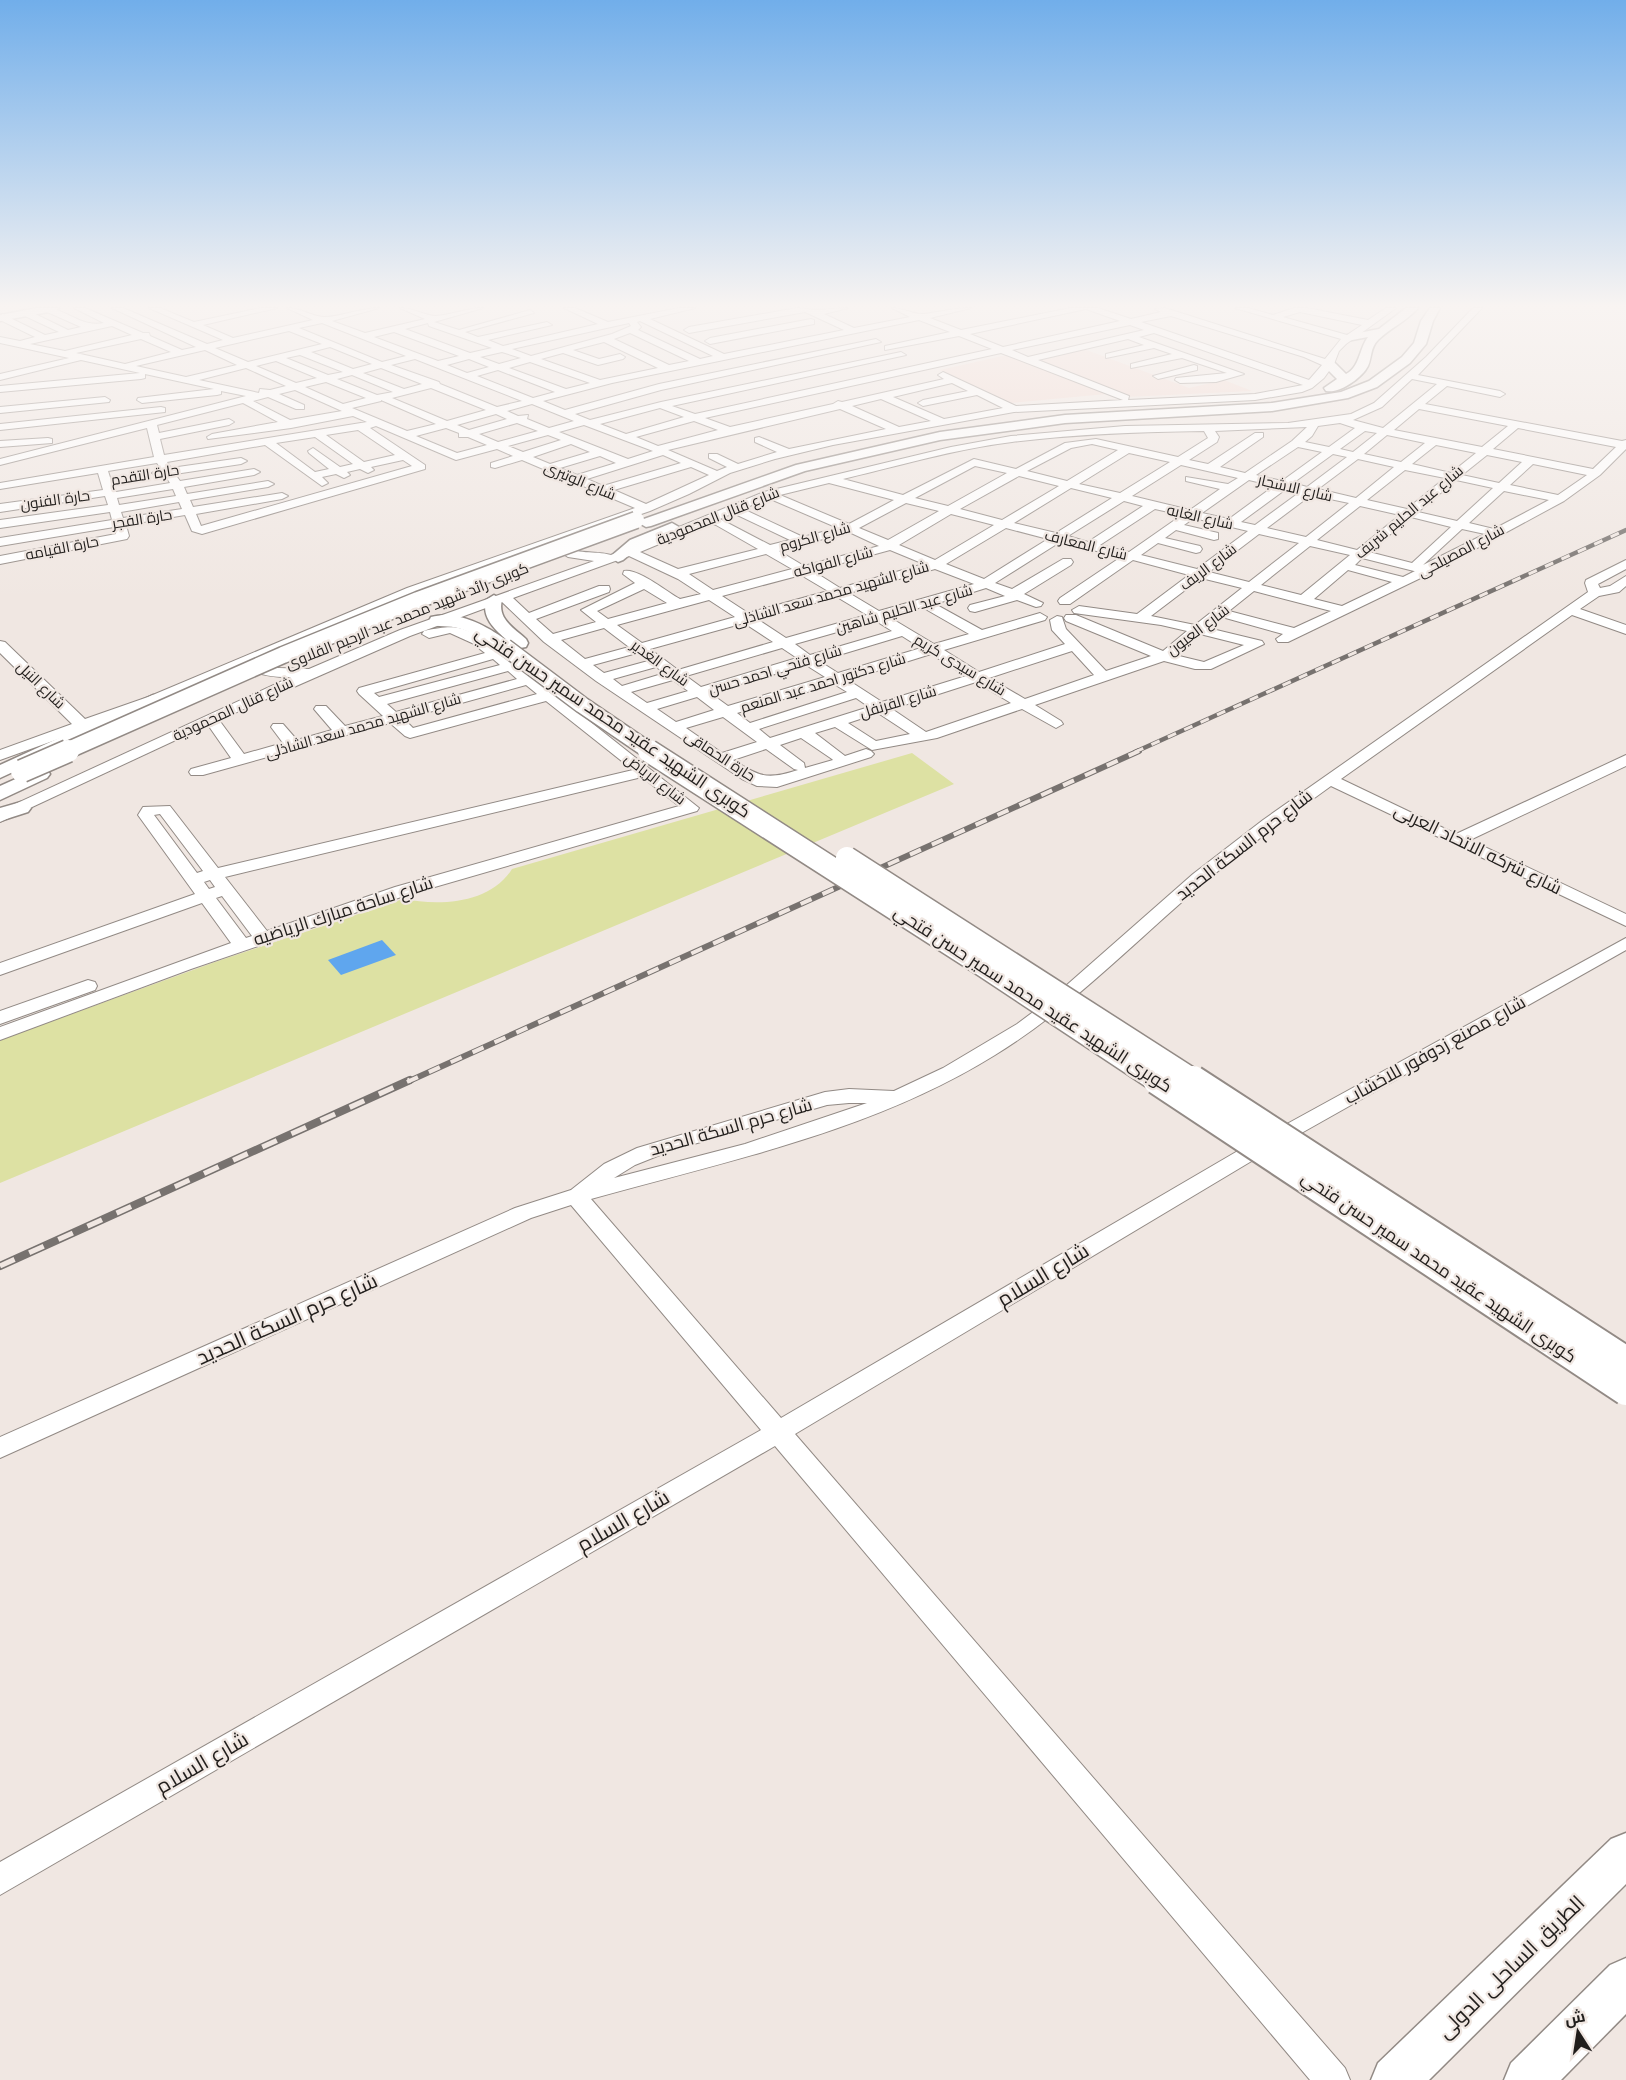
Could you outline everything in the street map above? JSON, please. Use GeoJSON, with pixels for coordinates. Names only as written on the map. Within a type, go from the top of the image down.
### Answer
{"type":"FeatureCollection","features":[{"type":"Feature","properties":{"kind":"highway","name":"الطريق الساحلى الدولى"},"geometry":{"type":"LineString","coordinates":[[1395,2080],[1626,1854]]}},
{"type":"Feature","properties":{"kind":"highway"},"geometry":{"type":"LineString","coordinates":[[1528,2080],[1626,1981]]}},
{"type":"Feature","properties":{"kind":"main road"},"geometry":{"type":"LineString","coordinates":[[624,554],[635,543],[794,477],[820,459],[900,437],[987,422],[1096,410],[1179,405]]}},
{"type":"Feature","properties":{"kind":"main road"},"geometry":{"type":"LineString","coordinates":[[686,492],[774,463],[820,459],[930,438],[1041,421],[1287,405]]}},
{"type":"Feature","properties":{"kind":"main road","name":"كوبرى رائد شهيد محمد عبد الرحيم القلاوى"},"geometry":{"type":"LineString","coordinates":[[0,782],[31,773],[360,633],[643,517],[779,475],[820,459]]}},
{"type":"Feature","properties":{"kind":"main road","name":"كوبرى الشهيد عقيد محمد سمير حسن فتحي"},"geometry":{"type":"LineString","coordinates":[[499,598],[491,607],[508,652],[567,680],[1000,955],[1626,1361]]}},
{"type":"Feature","properties":{"kind":"main road","name":"كوبرى الشهيد عقيد محمد سمير حسن فتحي"},"geometry":{"type":"LineString","coordinates":[[437,621],[453,621],[473,626],[642,747],[994,973],[1626,1391]]}},
{"type":"Feature","properties":{"kind":"main road"},"geometry":{"type":"LineString","coordinates":[[0,772],[153,700]]}},
{"type":"Feature","properties":{"kind":"main road","name":"كوبرى رائد شهيد محمد عبد الرحيم القلاوى"},"geometry":{"type":"LineString","coordinates":[[0,794],[31,773]]}},
{"type":"Feature","properties":{"kind":"main road"},"geometry":{"type":"LineString","coordinates":[[0,816],[21,807]]}},
{"type":"Feature","properties":{"kind":"street"},"geometry":{"type":"LineString","coordinates":[[5,426],[26,405]]}},
{"type":"Feature","properties":{"kind":"street"},"geometry":{"type":"LineString","coordinates":[[43,405],[48,422],[81,446]]}},
{"type":"Feature","properties":{"kind":"street"},"geometry":{"type":"LineString","coordinates":[[48,422],[58,405]]}},
{"type":"Feature","properties":{"kind":"street"},"geometry":{"type":"LineString","coordinates":[[72,405],[73,420],[81,446],[112,494],[122,529]]}},
{"type":"Feature","properties":{"kind":"street"},"geometry":{"type":"LineString","coordinates":[[106,435],[108,405]]}},
{"type":"Feature","properties":{"kind":"street"},"geometry":{"type":"LineString","coordinates":[[135,405],[138,427]]}},
{"type":"Feature","properties":{"kind":"street"},"geometry":{"type":"LineString","coordinates":[[170,405],[172,414]]}},
{"type":"Feature","properties":{"kind":"street"},"geometry":{"type":"LineString","coordinates":[[203,405],[215,433],[226,448],[287,500]]}},
{"type":"Feature","properties":{"kind":"street"},"geometry":{"type":"LineString","coordinates":[[5,426],[136,413],[172,414],[205,410],[222,405]]}},
{"type":"Feature","properties":{"kind":"street"},"geometry":{"type":"LineString","coordinates":[[255,405],[336,447],[381,479]]}},
{"type":"Feature","properties":{"kind":"street"},"geometry":{"type":"LineString","coordinates":[[294,405],[300,407]]}},
{"type":"Feature","properties":{"kind":"street"},"geometry":{"type":"LineString","coordinates":[[215,433],[242,419],[312,405]]}},
{"type":"Feature","properties":{"kind":"street"},"geometry":{"type":"LineString","coordinates":[[152,423],[160,459],[177,484],[196,528],[207,529],[287,500],[334,492],[421,468],[358,417],[338,405]]}},
{"type":"Feature","properties":{"kind":"street"},"geometry":{"type":"LineString","coordinates":[[343,407],[351,405]]}},
{"type":"Feature","properties":{"kind":"street"},"geometry":{"type":"LineString","coordinates":[[5,426],[8,460],[27,482],[48,490],[96,470],[313,434],[395,405]]}},
{"type":"Feature","properties":{"kind":"street","name":"شارع الوتيرى"},"geometry":{"type":"LineString","coordinates":[[400,405],[602,490],[643,517]]}},
{"type":"Feature","properties":{"kind":"street"},"geometry":{"type":"LineString","coordinates":[[376,422],[436,405]]}},
{"type":"Feature","properties":{"kind":"street"},"geometry":{"type":"LineString","coordinates":[[391,428],[478,405]]}},
{"type":"Feature","properties":{"kind":"street"},"geometry":{"type":"LineString","coordinates":[[485,405],[627,463]]}},
{"type":"Feature","properties":{"kind":"street"},"geometry":{"type":"LineString","coordinates":[[406,435],[515,405]]}},
{"type":"Feature","properties":{"kind":"street"},"geometry":{"type":"LineString","coordinates":[[545,405],[661,450],[717,475]]}},
{"type":"Feature","properties":{"kind":"street"},"geometry":{"type":"LineString","coordinates":[[566,413],[592,405]]}},
{"type":"Feature","properties":{"kind":"street"},"geometry":{"type":"LineString","coordinates":[[661,405],[695,417],[732,435]]}},
{"type":"Feature","properties":{"kind":"street"},"geometry":{"type":"LineString","coordinates":[[134,448],[156,442],[215,433],[358,417],[376,422],[458,456],[661,405]]}},
{"type":"Feature","properties":{"kind":"street"},"geometry":{"type":"LineString","coordinates":[[626,437],[695,417],[750,405]]}},
{"type":"Feature","properties":{"kind":"street"},"geometry":{"type":"LineString","coordinates":[[575,479],[718,433],[732,435],[842,405]]}},
{"type":"Feature","properties":{"kind":"street"},"geometry":{"type":"LineString","coordinates":[[842,405],[897,430]]}},
{"type":"Feature","properties":{"kind":"street"},"geometry":{"type":"LineString","coordinates":[[903,405],[943,422]]}},
{"type":"Feature","properties":{"kind":"street"},"geometry":{"type":"LineString","coordinates":[[1006,405],[1014,409]]}},
{"type":"Feature","properties":{"kind":"street","name":"شارع قنال المحمودية"},"geometry":{"type":"LineString","coordinates":[[0,754],[153,700],[412,591],[558,540],[643,517],[717,475],[736,467],[787,452],[897,430],[1014,409],[1073,405]]}},
{"type":"Feature","properties":{"kind":"street","name":"شارع قنال المحمودية"},"geometry":{"type":"LineString","coordinates":[[21,807],[257,697],[374,647],[437,621],[624,554],[768,494],[882,466],[1011,439],[1125,429],[1210,433],[1314,424],[1342,420],[1372,410],[1379,405]]}},
{"type":"Feature","properties":{"kind":"street"},"geometry":{"type":"LineString","coordinates":[[1342,420],[1386,432],[1424,431],[1458,405]]}},
{"type":"Feature","properties":{"kind":"street"},"geometry":{"type":"LineString","coordinates":[[1417,406],[1449,412],[1490,407],[1516,424],[1575,440],[1625,444]]}},
{"type":"Feature","properties":{"kind":"street","name":"شارع الريف"},"geometry":{"type":"LineString","coordinates":[[1141,617],[1355,456],[1417,406]]}},
{"type":"Feature","properties":{"kind":"street"},"geometry":{"type":"LineString","coordinates":[[428,444],[554,409]]}},
{"type":"Feature","properties":{"kind":"street"},"geometry":{"type":"LineString","coordinates":[[8,460],[81,446],[106,435],[152,423],[172,414]]}},
{"type":"Feature","properties":{"kind":"street"},"geometry":{"type":"LineString","coordinates":[[800,415],[814,422]]}},
{"type":"Feature","properties":{"kind":"street"},"geometry":{"type":"LineString","coordinates":[[607,429],[646,418]]}},
{"type":"Feature","properties":{"kind":"street"},"geometry":{"type":"LineString","coordinates":[[5,426],[48,422]]}},
{"type":"Feature","properties":{"kind":"street"},"geometry":{"type":"LineString","coordinates":[[1065,601],[1296,444],[1308,434],[1314,424]]}},
{"type":"Feature","properties":{"kind":"street","name":"شارع عبد الحليم شريف"},"geometry":{"type":"LineString","coordinates":[[1304,600],[1516,424]]}},
{"type":"Feature","properties":{"kind":"street"},"geometry":{"type":"LineString","coordinates":[[1230,524],[1363,427]]}},
{"type":"Feature","properties":{"kind":"street"},"geometry":{"type":"LineString","coordinates":[[548,468],[683,430]]}},
{"type":"Feature","properties":{"kind":"street"},"geometry":{"type":"LineString","coordinates":[[1420,569],[1461,525],[1493,506],[1526,453],[1545,430]]}},
{"type":"Feature","properties":{"kind":"street"},"geometry":{"type":"LineString","coordinates":[[1424,431],[1434,441],[1453,441],[1484,451],[1526,453],[1596,473]]}},
{"type":"Feature","properties":{"kind":"street","name":"شارع الفواكه"},"geometry":{"type":"LineString","coordinates":[[549,639],[892,546],[893,542],[1065,446],[1210,433]]}},
{"type":"Feature","properties":{"kind":"street","name":"شارع عبد الحليم شاهين"},"geometry":{"type":"LineString","coordinates":[[619,691],[880,616],[985,583],[1178,462],[1210,433]]}},
{"type":"Feature","properties":{"kind":"street"},"geometry":{"type":"LineString","coordinates":[[1209,469],[1259,435]]}},
{"type":"Feature","properties":{"kind":"street"},"geometry":{"type":"LineString","coordinates":[[1011,439],[1040,460]]}},
{"type":"Feature","properties":{"kind":"street"},"geometry":{"type":"LineString","coordinates":[[495,465],[574,440]]}},
{"type":"Feature","properties":{"kind":"street"},"geometry":{"type":"LineString","coordinates":[[759,440],[787,452]]}},
{"type":"Feature","properties":{"kind":"street"},"geometry":{"type":"LineString","coordinates":[[266,441],[334,492]]}},
{"type":"Feature","properties":{"kind":"street","name":"شارع العيون"},"geometry":{"type":"LineString","coordinates":[[873,748],[924,737],[1165,656],[1434,441]]}},
{"type":"Feature","properties":{"kind":"street","name":"شارع الاشجار"},"geometry":{"type":"LineString","coordinates":[[1096,442],[1495,533]]}},
{"type":"Feature","properties":{"kind":"street"},"geometry":{"type":"LineString","coordinates":[[1145,454],[1163,444]]}},
{"type":"Feature","properties":{"kind":"street"},"geometry":{"type":"LineString","coordinates":[[1296,444],[1560,499]]}},
{"type":"Feature","properties":{"kind":"street","name":"شارع المصيلحى"},"geometry":{"type":"LineString","coordinates":[[1283,639],[1404,581],[1420,569],[1560,499],[1596,473],[1625,444]]}},
{"type":"Feature","properties":{"kind":"street"},"geometry":{"type":"LineString","coordinates":[[286,456],[336,447]]}},
{"type":"Feature","properties":{"kind":"street","name":"شارع الشهيد محمد سعد الشاذلى"},"geometry":{"type":"LineString","coordinates":[[582,664],[936,565],[1126,450]]}},
{"type":"Feature","properties":{"kind":"street"},"geometry":{"type":"LineString","coordinates":[[313,451],[357,486]]}},
{"type":"Feature","properties":{"kind":"street"},"geometry":{"type":"LineString","coordinates":[[675,456],[713,451],[736,467]]}},
{"type":"Feature","properties":{"kind":"street"},"geometry":{"type":"LineString","coordinates":[[313,476],[405,456]]}},
{"type":"Feature","properties":{"kind":"street","name":"حارة التقدم"},"geometry":{"type":"LineString","coordinates":[[148,475],[241,461]]}},
{"type":"Feature","properties":{"kind":"street","name":"شارع الغابه"},"geometry":{"type":"LineString","coordinates":[[974,462],[1152,505],[1196,511],[1230,524],[1420,569]]}},
{"type":"Feature","properties":{"kind":"street","name":"شارع الكروم"},"geometry":{"type":"LineString","coordinates":[[678,573],[849,529],[974,462]]}},
{"type":"Feature","properties":{"kind":"street"},"geometry":{"type":"LineString","coordinates":[[602,490],[690,464]]}},
{"type":"Feature","properties":{"kind":"street"},"geometry":{"type":"LineString","coordinates":[[882,466],[900,478]]}},
{"type":"Feature","properties":{"kind":"street","name":"حارة الفنون"},"geometry":{"type":"LineString","coordinates":[[0,508],[48,490],[112,494],[254,472]]}},
{"type":"Feature","properties":{"kind":"street","name":"شارع المعارف"},"geometry":{"type":"LineString","coordinates":[[829,479],[1343,610]]}},
{"type":"Feature","properties":{"kind":"street"},"geometry":{"type":"LineString","coordinates":[[1190,479],[1229,488]]}},
{"type":"Feature","properties":{"kind":"street"},"geometry":{"type":"LineString","coordinates":[[0,486],[27,482]]}},
{"type":"Feature","properties":{"kind":"street"},"geometry":{"type":"LineString","coordinates":[[6,558],[0,523],[58,516],[112,494],[183,498],[268,483]]}},
{"type":"Feature","properties":{"kind":"street"},"geometry":{"type":"LineString","coordinates":[[48,490],[70,546]]}},
{"type":"Feature","properties":{"kind":"street"},"geometry":{"type":"LineString","coordinates":[[768,494],[936,565],[1016,595],[1038,610],[1075,615],[1141,617],[1201,629],[1253,646],[1200,667],[1165,656],[1075,615]]}},
{"type":"Feature","properties":{"kind":"street"},"geometry":{"type":"LineString","coordinates":[[1193,494],[1214,499]]}},
{"type":"Feature","properties":{"kind":"street","name":"حارة الفجر"},"geometry":{"type":"LineString","coordinates":[[3,541],[64,531],[122,529],[189,511],[287,500]]}},
{"type":"Feature","properties":{"kind":"street"},"geometry":{"type":"LineString","coordinates":[[1165,500],[1196,511]]}},
{"type":"Feature","properties":{"kind":"street"},"geometry":{"type":"LineString","coordinates":[[1090,546],[1152,505]]}},
{"type":"Feature","properties":{"kind":"street"},"geometry":{"type":"LineString","coordinates":[[1521,505],[1541,509]]}},
{"type":"Feature","properties":{"kind":"street"},"geometry":{"type":"LineString","coordinates":[[1493,506],[1524,518]]}},
{"type":"Feature","properties":{"kind":"street"},"geometry":{"type":"LineString","coordinates":[[732,508],[801,541]]}},
{"type":"Feature","properties":{"kind":"street","name":"شارع سيدى كريم"},"geometry":{"type":"LineString","coordinates":[[706,520],[730,527],[804,570],[1056,724]]}},
{"type":"Feature","properties":{"kind":"street"},"geometry":{"type":"LineString","coordinates":[[1174,526],[1214,536]]}},
{"type":"Feature","properties":{"kind":"street","name":"حارة القيامه"},"geometry":{"type":"LineString","coordinates":[[6,558],[70,546],[122,529]]}},
{"type":"Feature","properties":{"kind":"street"},"geometry":{"type":"LineString","coordinates":[[1155,539],[1196,549]]}},
{"type":"Feature","properties":{"kind":"street"},"geometry":{"type":"LineString","coordinates":[[558,540],[555,543],[556,547],[573,554],[624,554],[678,573],[924,737]]}},
{"type":"Feature","properties":{"kind":"street"},"geometry":{"type":"LineString","coordinates":[[725,545],[742,557]]}},
{"type":"Feature","properties":{"kind":"street"},"geometry":{"type":"LineString","coordinates":[[516,554],[531,554],[548,561],[550,570],[543,582]]}},
{"type":"Feature","properties":{"kind":"street"},"geometry":{"type":"LineString","coordinates":[[975,608],[1016,595],[1067,562]]}},
{"type":"Feature","properties":{"kind":"street"},"geometry":{"type":"LineString","coordinates":[[528,618],[635,577],[657,564]]}},
{"type":"Feature","properties":{"kind":"street","name":"شارع حرم السكة الحديد"},"geometry":{"type":"LineString","coordinates":[[1595,593],[1592,583],[1626,564]]}},
{"type":"Feature","properties":{"kind":"street"},"geometry":{"type":"LineString","coordinates":[[1345,566],[1404,581]]}},
{"type":"Feature","properties":{"kind":"street"},"geometry":{"type":"LineString","coordinates":[[635,577],[619,596],[646,613]]}},
{"type":"Feature","properties":{"kind":"street"},"geometry":{"type":"LineString","coordinates":[[635,577],[678,604]]}},
{"type":"Feature","properties":{"kind":"street","name":"شارع حرم السكة الحديد"},"geometry":{"type":"LineString","coordinates":[[0,1448],[523,1214],[576,1196],[751,1150],[846,1119],[898,1098],[973,1061],[1036,1020],[1199,878],[1329,779],[1595,593],[1614,589],[1626,580]]}},
{"type":"Feature","properties":{"kind":"street","name":"شارع الغدير"},"geometry":{"type":"LineString","coordinates":[[619,596],[588,609],[799,766]]}},
{"type":"Feature","properties":{"kind":"street","name":"حارة الحماقى"},"geometry":{"type":"LineString","coordinates":[[499,598],[528,618],[549,639],[619,691],[753,779],[766,783],[777,782],[873,748]]}},
{"type":"Feature","properties":{"kind":"street"},"geometry":{"type":"LineString","coordinates":[[1104,677],[1059,630],[1075,615],[1108,599]]}},
{"type":"Feature","properties":{"kind":"street"},"geometry":{"type":"LineString","coordinates":[[1038,610],[1052,600],[1065,601],[1074,605],[1075,615]]}},
{"type":"Feature","properties":{"kind":"street"},"geometry":{"type":"LineString","coordinates":[[924,603],[981,634]]}},
{"type":"Feature","properties":{"kind":"street","name":"شارع دكتور احمد عبد المنعم"},"geometry":{"type":"LineString","coordinates":[[675,727],[981,634],[1038,610]]}},
{"type":"Feature","properties":{"kind":"street"},"geometry":{"type":"LineString","coordinates":[[1570,610],[1626,630]]}},
{"type":"Feature","properties":{"kind":"street"},"geometry":{"type":"LineString","coordinates":[[1221,613],[1296,633]]}},
{"type":"Feature","properties":{"kind":"street","name":"شارع الرياض"},"geometry":{"type":"LineString","coordinates":[[374,647],[451,629],[508,652],[528,680],[688,805]]}},
{"type":"Feature","properties":{"kind":"street","name":"شارع فتحي احمد حسن"},"geometry":{"type":"LineString","coordinates":[[645,708],[905,631]]}},
{"type":"Feature","properties":{"kind":"street","name":"شارع النيل"},"geometry":{"type":"LineString","coordinates":[[0,645],[82,725]]}},
{"type":"Feature","properties":{"kind":"street","name":"شارع القرنفل"},"geometry":{"type":"LineString","coordinates":[[722,758],[1074,646]]}},
{"type":"Feature","properties":{"kind":"street"},"geometry":{"type":"LineString","coordinates":[[508,652],[364,691],[408,733],[548,696]]}},
{"type":"Feature","properties":{"kind":"street"},"geometry":{"type":"LineString","coordinates":[[375,703],[508,652]]}},
{"type":"Feature","properties":{"kind":"street"},"geometry":{"type":"LineString","coordinates":[[252,657],[254,666],[271,672],[294,673],[320,670]]}},
{"type":"Feature","properties":{"kind":"street"},"geometry":{"type":"LineString","coordinates":[[601,678],[659,662]]}},
{"type":"Feature","properties":{"kind":"street"},"geometry":{"type":"LineString","coordinates":[[217,672],[240,672],[250,675],[258,685],[257,697]]}},
{"type":"Feature","properties":{"kind":"street","name":"شارع الشهيد محمد سعد الشاذلى"},"geometry":{"type":"LineString","coordinates":[[197,772],[528,680]]}},
{"type":"Feature","properties":{"kind":"street"},"geometry":{"type":"LineString","coordinates":[[748,728],[858,693]]}},
{"type":"Feature","properties":{"kind":"street"},"geometry":{"type":"LineString","coordinates":[[321,709],[342,731]]}},
{"type":"Feature","properties":{"kind":"street"},"geometry":{"type":"LineString","coordinates":[[212,719],[240,760]]}},
{"type":"Feature","properties":{"kind":"street"},"geometry":{"type":"LineString","coordinates":[[837,722],[873,748]]}},
{"type":"Feature","properties":{"kind":"street"},"geometry":{"type":"LineString","coordinates":[[278,727],[293,745]]}},
{"type":"Feature","properties":{"kind":"street"},"geometry":{"type":"LineString","coordinates":[[803,732],[837,756]]}},
{"type":"Feature","properties":{"kind":"street"},"geometry":{"type":"LineString","coordinates":[[1458,839],[1626,760]]}},
{"type":"Feature","properties":{"kind":"street"},"geometry":{"type":"LineString","coordinates":[[193,879],[645,772]]}},
{"type":"Feature","properties":{"kind":"street","name":"شارع شركه الاتحاد العربى"},"geometry":{"type":"LineString","coordinates":[[1329,779],[1626,921]]}},
{"type":"Feature","properties":{"kind":"street","name":"شارع ساحة مبارك الرياضيه"},"geometry":{"type":"LineString","coordinates":[[0,1018],[258,932],[688,805]]}},
{"type":"Feature","properties":{"kind":"street"},"geometry":{"type":"LineString","coordinates":[[238,939],[146,815],[149,810],[164,809],[258,932]]}},
{"type":"Feature","properties":{"kind":"street"},"geometry":{"type":"LineString","coordinates":[[0,969],[225,890]]}},
{"type":"Feature","properties":{"kind":"street","name":"شارع ساحة مبارك الرياضيه"},"geometry":{"type":"LineString","coordinates":[[0,1034],[238,939]]}},
{"type":"Feature","properties":{"kind":"street","name":"شارع مصنع زدوفور للاخشاب"},"geometry":{"type":"LineString","coordinates":[[1243,1157],[1626,943]]}},
{"type":"Feature","properties":{"kind":"street","name":"شارع السلام"},"geometry":{"type":"LineString","coordinates":[[0,1879],[777,1433],[1243,1157]]}},
{"type":"Feature","properties":{"kind":"street"},"geometry":{"type":"LineString","coordinates":[[576,1196],[1333,2080]]}},
{"type":"Feature","properties":{"kind":"green space"},"geometry":{"type":"Polygon","coordinates":[[[912,753],[954,784],[0,1183],[0,1040],[215,962],[403,899],[448,902],[478,896],[503,881],[512,869],[912,753]]]}},
{"type":"Feature","properties":{"kind":"water"},"geometry":{"type":"Polygon","coordinates":[[[382,940],[396,955],[341,975],[328,960],[382,940]]]}},
{"type":"Feature","properties":{"kind":"railway"},"geometry":{"type":"LineString","coordinates":[[1135,752],[1626,530]]}},
{"type":"Feature","properties":{"kind":"railway"},"geometry":{"type":"LineString","coordinates":[[407,1082],[1139,751]]}},
{"type":"Feature","properties":{"kind":"railway"},"geometry":{"type":"LineString","coordinates":[[0,1266],[410,1080]]}}]}
